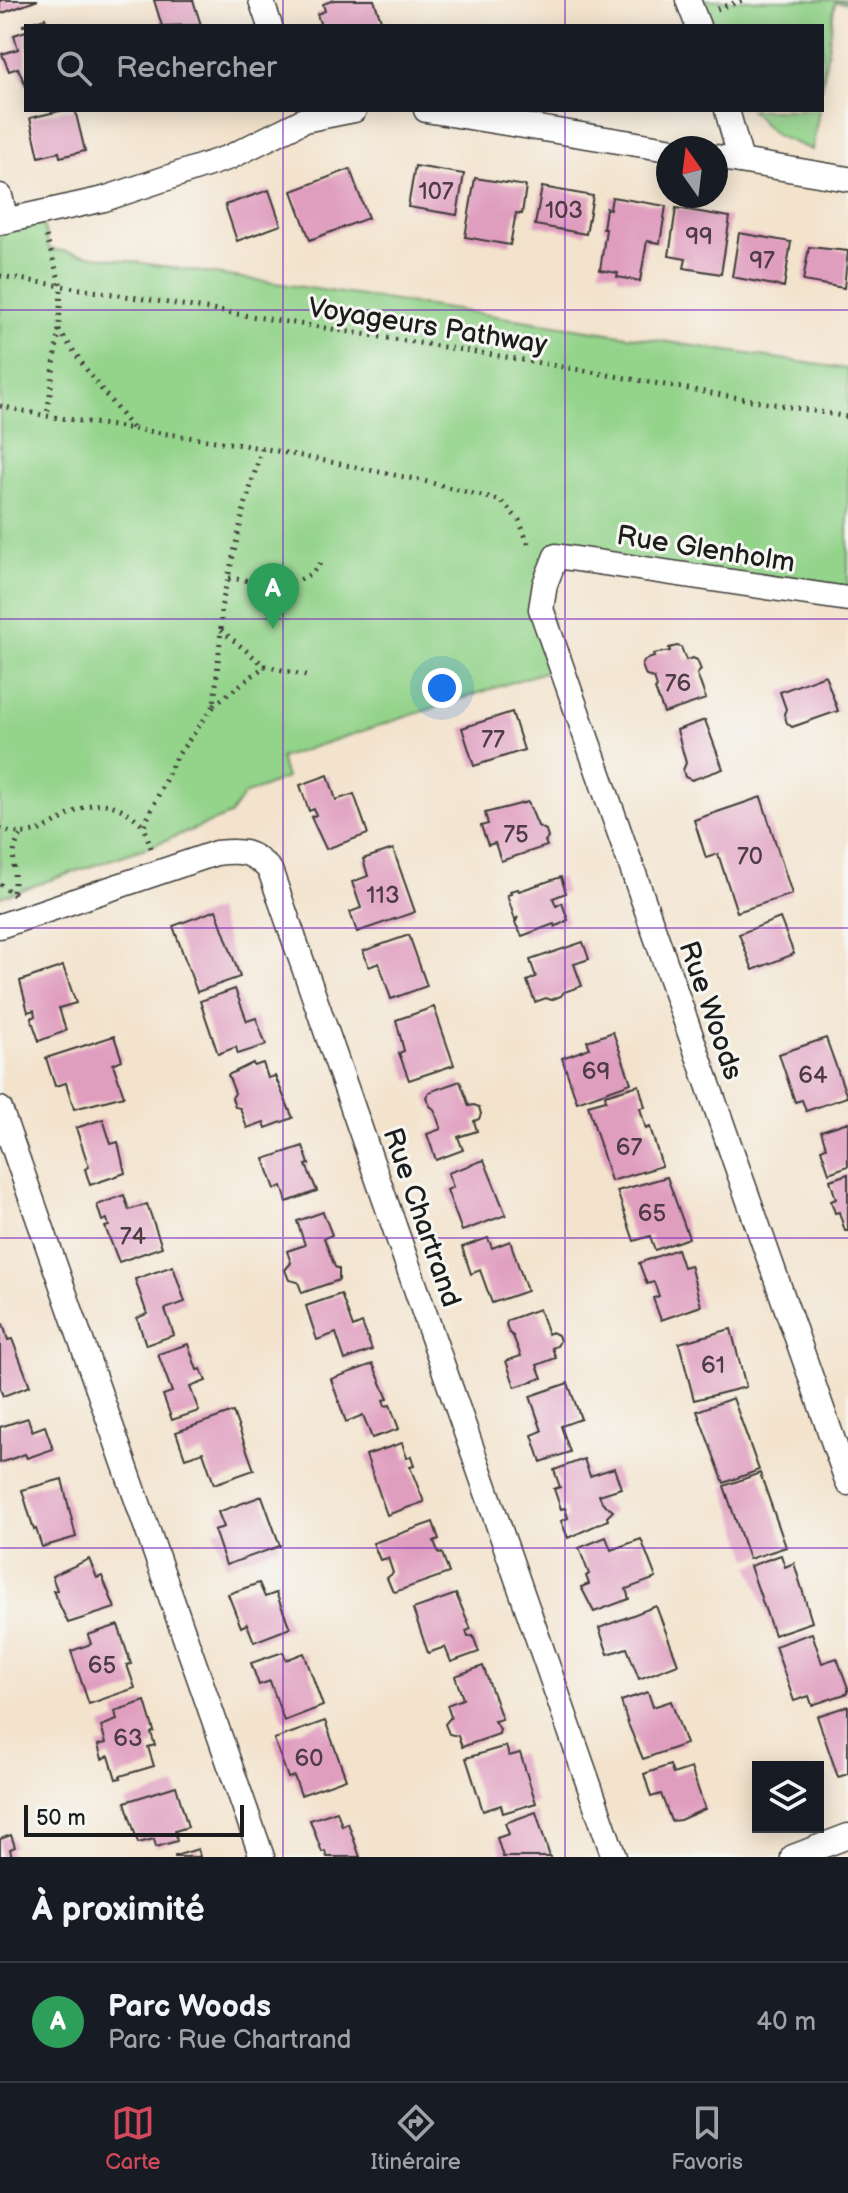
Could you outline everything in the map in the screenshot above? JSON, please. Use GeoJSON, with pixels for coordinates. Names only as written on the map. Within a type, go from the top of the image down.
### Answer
{"type":"FeatureCollection","features":[{"type":"Feature","properties":{"kind":"street"},"geometry":{"type":"LineString","coordinates":[[261,0],[269,24]]}},
{"type":"Feature","properties":{"kind":"street"},"geometry":{"type":"LineString","coordinates":[[688,0],[697,24]]}},
{"type":"Feature","properties":{"kind":"street"},"geometry":{"type":"LineString","coordinates":[[0,196],[3,222],[104,199],[230,157],[302,115],[333,112]]}},
{"type":"Feature","properties":{"kind":"street"},"geometry":{"type":"LineString","coordinates":[[438,112],[656,147]]}},
{"type":"Feature","properties":{"kind":"street"},"geometry":{"type":"LineString","coordinates":[[728,112],[741,161]]}},
{"type":"Feature","properties":{"kind":"street"},"geometry":{"type":"LineString","coordinates":[[728,159],[848,179]]}},
{"type":"Feature","properties":{"kind":"street","name":"Rue Woods"},"geometry":{"type":"LineString","coordinates":[[556,556],[545,584],[541,609],[553,650],[848,1483]]}},
{"type":"Feature","properties":{"kind":"street","name":"Rue Glenholm"},"geometry":{"type":"LineString","coordinates":[[556,556],[848,599]]}},
{"type":"Feature","properties":{"kind":"street","name":"Rue Chartrand"},"geometry":{"type":"LineString","coordinates":[[0,926],[216,853],[236,850],[256,856],[270,870],[614,1857]]}},
{"type":"Feature","properties":{"kind":"street"},"geometry":{"type":"LineString","coordinates":[[0,1109],[262,1857]]}},
{"type":"Feature","properties":{"kind":"street"},"geometry":{"type":"LineString","coordinates":[[793,1857],[848,1836]]}},
{"type":"Feature","properties":{"kind":"path"},"geometry":{"type":"LineString","coordinates":[[41,213],[61,286],[59,329],[47,416]]}},
{"type":"Feature","properties":{"kind":"path","name":"Voyageurs Pathway"},"geometry":{"type":"LineString","coordinates":[[0,276],[500,356],[848,417]]}},
{"type":"Feature","properties":{"kind":"path"},"geometry":{"type":"LineString","coordinates":[[59,329],[133,429]]}},
{"type":"Feature","properties":{"kind":"path"},"geometry":{"type":"LineString","coordinates":[[0,406],[47,416],[262,448],[424,481],[501,501],[519,520],[545,584]]}},
{"type":"Feature","properties":{"kind":"path"},"geometry":{"type":"LineString","coordinates":[[214,706],[221,608],[262,448]]}},
{"type":"Feature","properties":{"kind":"path"},"geometry":{"type":"LineString","coordinates":[[229,578],[284,585],[314,573],[321,562]]}},
{"type":"Feature","properties":{"kind":"path"},"geometry":{"type":"LineString","coordinates":[[221,630],[265,666],[311,677]]}},
{"type":"Feature","properties":{"kind":"path"},"geometry":{"type":"LineString","coordinates":[[144,826],[175,759],[214,706],[265,666]]}},
{"type":"Feature","properties":{"kind":"path"},"geometry":{"type":"LineString","coordinates":[[0,828],[21,835],[40,831],[76,809],[93,804],[116,806],[129,812],[144,826],[161,872]]}},
{"type":"Feature","properties":{"kind":"path"},"geometry":{"type":"LineString","coordinates":[[13,892],[16,876],[13,848],[21,835]]}},
{"type":"Feature","properties":{"kind":"green space"},"geometry":{"type":"Polygon","coordinates":[[[704,0],[848,0],[848,3],[835,2],[824,76],[824,24],[713,24],[704,0]]]}},
{"type":"Feature","properties":{"kind":"green space"},"geometry":{"type":"Polygon","coordinates":[[[752,112],[819,112],[812,150],[775,135],[752,112]]]}},
{"type":"Feature","properties":{"kind":"green space"},"geometry":{"type":"Polygon","coordinates":[[[41,213],[49,249],[848,369],[848,599],[556,556],[545,584],[559,667],[280,758],[286,778],[244,795],[230,815],[151,846],[0,897],[0,222],[41,213]]]}},
{"type":"Feature","properties":{"kind":"building"},"geometry":{"type":"Polygon","coordinates":[[[0,0],[38,0],[0,14],[0,0]]]}},
{"type":"Feature","properties":{"kind":"building"},"geometry":{"type":"Polygon","coordinates":[[[154,0],[193,0],[201,24],[161,24],[154,0]]]}},
{"type":"Feature","properties":{"kind":"building"},"geometry":{"type":"Polygon","coordinates":[[[334,0],[374,0],[382,24],[320,24],[317,14],[325,11],[323,4],[334,0]]]}},
{"type":"Feature","properties":{"kind":"building"},"geometry":{"type":"Polygon","coordinates":[[[45,18],[47,24],[26,24],[45,18]]]}},
{"type":"Feature","properties":{"kind":"building"},"geometry":{"type":"Polygon","coordinates":[[[24,32],[24,82],[18,68],[9,71],[2,54],[18,49],[14,35],[24,32]]]}},
{"type":"Feature","properties":{"kind":"building"},"geometry":{"type":"Polygon","coordinates":[[[56,112],[75,112],[85,151],[60,157],[59,152],[39,157],[30,118],[56,112]]]}},
{"type":"Feature","properties":{"kind":"building"},"geometry":{"type":"Polygon","coordinates":[[[415,166],[464,174],[457,215],[408,207],[415,166]]]}},
{"type":"Feature","properties":{"kind":"building"},"geometry":{"type":"Polygon","coordinates":[[[350,169],[368,218],[310,240],[292,191],[350,169]]]}},
{"type":"Feature","properties":{"kind":"building"},"geometry":{"type":"Polygon","coordinates":[[[475,178],[526,186],[522,214],[516,213],[510,245],[465,237],[475,178]]]}},
{"type":"Feature","properties":{"kind":"building"},"geometry":{"type":"Polygon","coordinates":[[[542,187],[593,196],[586,234],[535,225],[542,187]]]}},
{"type":"Feature","properties":{"kind":"building"},"geometry":{"type":"Polygon","coordinates":[[[269,190],[281,225],[237,241],[225,205],[269,190]]]}},
{"type":"Feature","properties":{"kind":"building"},"geometry":{"type":"Polygon","coordinates":[[[612,197],[666,208],[660,243],[647,241],[640,281],[600,270],[606,208],[610,209],[612,197]]]}},
{"type":"Feature","properties":{"kind":"building"},"geometry":{"type":"Polygon","coordinates":[[[676,208],[730,217],[721,274],[684,268],[686,259],[669,256],[676,208]]]}},
{"type":"Feature","properties":{"kind":"building"},"geometry":{"type":"Polygon","coordinates":[[[739,233],[791,242],[784,287],[732,277],[739,233]]]}},
{"type":"Feature","properties":{"kind":"building"},"geometry":{"type":"Polygon","coordinates":[[[809,247],[848,251],[844,288],[803,281],[809,247]]]}},
{"type":"Feature","properties":{"kind":"building"},"geometry":{"type":"Polygon","coordinates":[[[681,647],[686,660],[697,660],[701,670],[697,674],[706,699],[664,713],[654,678],[646,676],[642,665],[645,660],[654,657],[653,654],[670,651],[669,648],[681,647]]]}},
{"type":"Feature","properties":{"kind":"building"},"geometry":{"type":"Polygon","coordinates":[[[825,675],[838,711],[792,727],[787,723],[780,692],[825,675]]]}},
{"type":"Feature","properties":{"kind":"building"},"geometry":{"type":"Polygon","coordinates":[[[512,712],[524,750],[474,766],[462,728],[512,712]]]}},
{"type":"Feature","properties":{"kind":"building"},"geometry":{"type":"Polygon","coordinates":[[[705,720],[723,769],[692,780],[685,777],[683,770],[686,763],[677,730],[705,720]]]}},
{"type":"Feature","properties":{"kind":"building"},"geometry":{"type":"Polygon","coordinates":[[[328,775],[336,800],[354,794],[368,834],[326,849],[311,817],[316,815],[314,809],[309,811],[300,785],[328,775]]]}},
{"type":"Feature","properties":{"kind":"building"},"geometry":{"type":"Polygon","coordinates":[[[761,797],[792,894],[737,912],[718,854],[706,858],[694,820],[761,797]]]}},
{"type":"Feature","properties":{"kind":"building"},"geometry":{"type":"Polygon","coordinates":[[[528,802],[538,826],[546,830],[547,846],[501,861],[495,843],[488,845],[481,826],[488,824],[485,813],[528,802]]]}},
{"type":"Feature","properties":{"kind":"building"},"geometry":{"type":"Polygon","coordinates":[[[393,849],[415,912],[357,932],[350,912],[361,908],[352,882],[368,876],[363,859],[393,849]]]}},
{"type":"Feature","properties":{"kind":"building"},"geometry":{"type":"Polygon","coordinates":[[[561,877],[566,893],[553,898],[556,906],[562,903],[568,920],[522,936],[515,923],[518,917],[515,920],[507,895],[511,894],[510,891],[561,877]]]}},
{"type":"Feature","properties":{"kind":"building"},"geometry":{"type":"Polygon","coordinates":[[[216,910],[240,977],[197,992],[173,926],[216,910]]]}},
{"type":"Feature","properties":{"kind":"building"},"geometry":{"type":"Polygon","coordinates":[[[780,918],[794,954],[753,970],[739,934],[780,918]]]}},
{"type":"Feature","properties":{"kind":"building"},"geometry":{"type":"Polygon","coordinates":[[[409,935],[427,986],[391,999],[379,963],[369,967],[363,951],[409,935]]]}},
{"type":"Feature","properties":{"kind":"building"},"geometry":{"type":"Polygon","coordinates":[[[583,942],[589,959],[574,964],[582,986],[551,1000],[546,998],[535,1002],[527,981],[536,977],[530,960],[583,942]]]}},
{"type":"Feature","properties":{"kind":"building"},"geometry":{"type":"Polygon","coordinates":[[[63,966],[76,1003],[59,1008],[66,1031],[39,1041],[31,1018],[35,1016],[34,1010],[28,1012],[20,981],[63,966]]]}},
{"type":"Feature","properties":{"kind":"building"},"geometry":{"type":"Polygon","coordinates":[[[235,989],[247,1021],[256,1018],[266,1045],[238,1054],[236,1047],[218,1054],[200,1001],[235,989]]]}},
{"type":"Feature","properties":{"kind":"building"},"geometry":{"type":"Polygon","coordinates":[[[434,1007],[454,1065],[409,1080],[399,1053],[404,1051],[396,1020],[434,1007]]]}},
{"type":"Feature","properties":{"kind":"building"},"geometry":{"type":"Polygon","coordinates":[[[613,1032],[631,1083],[577,1102],[562,1058],[590,1048],[587,1041],[613,1032]]]}},
{"type":"Feature","properties":{"kind":"building"},"geometry":{"type":"Polygon","coordinates":[[[114,1036],[122,1060],[113,1064],[124,1096],[74,1109],[66,1083],[55,1086],[46,1058],[114,1036]]]}},
{"type":"Feature","properties":{"kind":"building"},"geometry":{"type":"Polygon","coordinates":[[[826,1038],[847,1097],[806,1111],[802,1100],[795,1102],[779,1054],[826,1038]]]}},
{"type":"Feature","properties":{"kind":"building"},"geometry":{"type":"Polygon","coordinates":[[[253,1063],[254,1066],[263,1063],[268,1078],[275,1076],[293,1118],[266,1128],[264,1122],[247,1128],[240,1108],[235,1107],[232,1098],[235,1093],[228,1075],[253,1063]]]}},
{"type":"Feature","properties":{"kind":"building"},"geometry":{"type":"Polygon","coordinates":[[[460,1081],[469,1106],[479,1107],[481,1114],[474,1121],[477,1131],[458,1137],[463,1150],[436,1160],[427,1134],[441,1129],[426,1097],[429,1092],[460,1081]]]}},
{"type":"Feature","properties":{"kind":"building"},"geometry":{"type":"Polygon","coordinates":[[[639,1085],[645,1107],[640,1108],[646,1129],[650,1127],[662,1166],[611,1181],[588,1105],[606,1100],[605,1095],[639,1085]]]}},
{"type":"Feature","properties":{"kind":"building"},"geometry":{"type":"Polygon","coordinates":[[[103,1119],[111,1144],[118,1142],[125,1173],[90,1185],[85,1169],[89,1167],[76,1128],[103,1119]]]}},
{"type":"Feature","properties":{"kind":"building"},"geometry":{"type":"Polygon","coordinates":[[[848,1122],[848,1166],[829,1173],[821,1149],[826,1147],[821,1131],[848,1122]]]}},
{"type":"Feature","properties":{"kind":"building"},"geometry":{"type":"Polygon","coordinates":[[[303,1146],[309,1164],[306,1165],[317,1191],[287,1202],[282,1186],[275,1189],[264,1159],[303,1146]]]}},
{"type":"Feature","properties":{"kind":"building"},"geometry":{"type":"Polygon","coordinates":[[[484,1160],[506,1215],[462,1231],[447,1190],[453,1187],[448,1173],[484,1160]]]}},
{"type":"Feature","properties":{"kind":"building"},"geometry":{"type":"Polygon","coordinates":[[[848,1174],[848,1231],[845,1231],[839,1212],[835,1213],[831,1201],[836,1199],[830,1180],[848,1174]]]}},
{"type":"Feature","properties":{"kind":"building"},"geometry":{"type":"Polygon","coordinates":[[[667,1177],[689,1238],[655,1250],[650,1236],[634,1241],[617,1191],[667,1177]]]}},
{"type":"Feature","properties":{"kind":"building"},"geometry":{"type":"Polygon","coordinates":[[[124,1195],[129,1210],[147,1204],[162,1247],[119,1262],[105,1227],[109,1226],[107,1219],[102,1221],[97,1205],[124,1195]]]}},
{"type":"Feature","properties":{"kind":"building"},"geometry":{"type":"Polygon","coordinates":[[[323,1212],[332,1235],[324,1238],[335,1267],[339,1269],[339,1280],[302,1293],[298,1282],[289,1280],[285,1270],[291,1263],[287,1251],[305,1245],[297,1221],[323,1212]]]}},
{"type":"Feature","properties":{"kind":"building"},"geometry":{"type":"Polygon","coordinates":[[[488,1238],[492,1248],[510,1241],[527,1291],[492,1303],[480,1270],[471,1274],[462,1247],[488,1238]]]}},
{"type":"Feature","properties":{"kind":"building"},"geometry":{"type":"Polygon","coordinates":[[[677,1249],[683,1267],[690,1265],[701,1306],[661,1320],[653,1298],[659,1296],[654,1282],[647,1284],[639,1263],[677,1249]]]}},
{"type":"Feature","properties":{"kind":"building"},"geometry":{"type":"Polygon","coordinates":[[[173,1266],[185,1302],[165,1309],[174,1335],[146,1345],[137,1318],[147,1314],[135,1279],[173,1266]]]}},
{"type":"Feature","properties":{"kind":"building"},"geometry":{"type":"Polygon","coordinates":[[[341,1294],[353,1327],[362,1323],[372,1350],[345,1360],[336,1333],[317,1340],[306,1306],[341,1294]]]}},
{"type":"Feature","properties":{"kind":"building"},"geometry":{"type":"Polygon","coordinates":[[[539,1309],[548,1334],[558,1335],[560,1341],[552,1348],[556,1358],[537,1365],[542,1378],[515,1387],[506,1361],[521,1356],[506,1324],[508,1320],[539,1309]]]}},
{"type":"Feature","properties":{"kind":"building"},"geometry":{"type":"Polygon","coordinates":[[[3,1324],[30,1386],[3,1396],[0,1389],[0,1325],[3,1324]]]}},
{"type":"Feature","properties":{"kind":"building"},"geometry":{"type":"Polygon","coordinates":[[[731,1329],[746,1387],[694,1400],[679,1343],[731,1329]]]}},
{"type":"Feature","properties":{"kind":"building"},"geometry":{"type":"Polygon","coordinates":[[[188,1344],[197,1370],[201,1369],[206,1381],[190,1387],[199,1411],[172,1420],[163,1395],[172,1392],[158,1354],[188,1344]]]}},
{"type":"Feature","properties":{"kind":"building"},"geometry":{"type":"Polygon","coordinates":[[[373,1364],[388,1399],[383,1400],[385,1406],[390,1405],[399,1429],[372,1438],[363,1415],[346,1422],[331,1379],[373,1364]]]}},
{"type":"Feature","properties":{"kind":"building"},"geometry":{"type":"Polygon","coordinates":[[[568,1383],[581,1419],[561,1426],[570,1452],[541,1462],[532,1435],[542,1431],[530,1396],[568,1383]]]}},
{"type":"Feature","properties":{"kind":"building"},"geometry":{"type":"Polygon","coordinates":[[[733,1398],[759,1470],[724,1483],[697,1411],[733,1398]]]}},
{"type":"Feature","properties":{"kind":"building"},"geometry":{"type":"Polygon","coordinates":[[[233,1412],[254,1470],[214,1484],[203,1452],[185,1458],[176,1432],[233,1412]]]}},
{"type":"Feature","properties":{"kind":"building"},"geometry":{"type":"Polygon","coordinates":[[[28,1418],[32,1431],[45,1426],[53,1449],[0,1463],[0,1427],[28,1418]]]}},
{"type":"Feature","properties":{"kind":"building"},"geometry":{"type":"Polygon","coordinates":[[[402,1443],[407,1458],[411,1456],[414,1466],[410,1467],[424,1502],[387,1515],[366,1455],[402,1443]]]}},
{"type":"Feature","properties":{"kind":"building"},"geometry":{"type":"Polygon","coordinates":[[[584,1459],[590,1476],[614,1468],[621,1488],[599,1495],[613,1511],[608,1520],[568,1538],[561,1521],[568,1518],[554,1489],[560,1487],[554,1470],[584,1459]]]}},
{"type":"Feature","properties":{"kind":"building"},"geometry":{"type":"Polygon","coordinates":[[[760,1473],[786,1547],[749,1559],[724,1486],[760,1473]]]}},
{"type":"Feature","properties":{"kind":"building"},"geometry":{"type":"Polygon","coordinates":[[[62,1479],[76,1537],[42,1547],[22,1490],[62,1479]]]}},
{"type":"Feature","properties":{"kind":"building"},"geometry":{"type":"Polygon","coordinates":[[[262,1496],[280,1546],[226,1565],[214,1530],[224,1527],[218,1512],[262,1496]]]}},
{"type":"Feature","properties":{"kind":"building"},"geometry":{"type":"Polygon","coordinates":[[[433,1522],[439,1539],[434,1541],[449,1573],[395,1592],[387,1578],[393,1573],[388,1558],[380,1560],[373,1543],[433,1522]]]}},
{"type":"Feature","properties":{"kind":"building"},"geometry":{"type":"Polygon","coordinates":[[[606,1537],[611,1550],[641,1539],[656,1578],[626,1589],[629,1599],[594,1612],[581,1587],[589,1584],[586,1576],[589,1574],[579,1548],[606,1537]]]}},
{"type":"Feature","properties":{"kind":"building"},"geometry":{"type":"Polygon","coordinates":[[[781,1555],[785,1567],[794,1563],[812,1622],[774,1635],[750,1566],[781,1555]]]}},
{"type":"Feature","properties":{"kind":"building"},"geometry":{"type":"Polygon","coordinates":[[[89,1559],[97,1578],[102,1576],[115,1608],[68,1623],[53,1591],[57,1590],[52,1576],[89,1559]]]}},
{"type":"Feature","properties":{"kind":"building"},"geometry":{"type":"Polygon","coordinates":[[[259,1583],[265,1597],[276,1593],[290,1628],[254,1642],[247,1624],[241,1627],[228,1594],[259,1583]]]}},
{"type":"Feature","properties":{"kind":"building"},"geometry":{"type":"Polygon","coordinates":[[[456,1594],[471,1629],[466,1631],[468,1637],[473,1636],[479,1652],[451,1662],[445,1647],[428,1653],[413,1609],[456,1594]]]}},
{"type":"Feature","properties":{"kind":"building"},"geometry":{"type":"Polygon","coordinates":[[[656,1606],[678,1664],[639,1679],[627,1648],[608,1654],[599,1628],[656,1606]]]}},
{"type":"Feature","properties":{"kind":"building"},"geometry":{"type":"Polygon","coordinates":[[[118,1625],[135,1688],[89,1704],[71,1651],[91,1644],[88,1635],[118,1625]]]}},
{"type":"Feature","properties":{"kind":"building"},"geometry":{"type":"Polygon","coordinates":[[[812,1633],[822,1663],[837,1658],[848,1693],[812,1705],[809,1696],[794,1701],[775,1646],[812,1633]]]}},
{"type":"Feature","properties":{"kind":"building"},"geometry":{"type":"Polygon","coordinates":[[[283,1652],[286,1660],[304,1653],[323,1706],[284,1721],[270,1681],[259,1685],[251,1663],[283,1652]]]}},
{"type":"Feature","properties":{"kind":"building"},"geometry":{"type":"Polygon","coordinates":[[[483,1666],[502,1719],[494,1721],[500,1729],[499,1734],[462,1747],[458,1736],[449,1734],[445,1724],[451,1717],[447,1705],[463,1699],[455,1676],[483,1666]]]}},
{"type":"Feature","properties":{"kind":"building"},"geometry":{"type":"Polygon","coordinates":[[[648,1692],[653,1707],[671,1701],[686,1744],[643,1759],[621,1701],[648,1692]]]}},
{"type":"Feature","properties":{"kind":"building"},"geometry":{"type":"Polygon","coordinates":[[[145,1701],[154,1731],[151,1733],[155,1745],[148,1747],[154,1766],[116,1779],[109,1756],[102,1759],[98,1745],[106,1743],[101,1726],[117,1720],[115,1711],[145,1701]]]}},
{"type":"Feature","properties":{"kind":"building"},"geometry":{"type":"Polygon","coordinates":[[[848,1706],[848,1774],[838,1777],[817,1716],[848,1706]]]}},
{"type":"Feature","properties":{"kind":"building"},"geometry":{"type":"Polygon","coordinates":[[[325,1721],[346,1779],[301,1795],[294,1776],[288,1778],[274,1739],[325,1721]]]}},
{"type":"Feature","properties":{"kind":"building"},"geometry":{"type":"Polygon","coordinates":[[[506,1746],[509,1756],[520,1753],[536,1803],[503,1813],[501,1805],[483,1811],[466,1758],[506,1746]]]}},
{"type":"Feature","properties":{"kind":"building"},"geometry":{"type":"Polygon","coordinates":[[[670,1765],[673,1774],[691,1768],[705,1809],[671,1821],[661,1794],[651,1797],[644,1774],[670,1765]]]}},
{"type":"Feature","properties":{"kind":"building"},"geometry":{"type":"Polygon","coordinates":[[[176,1786],[188,1827],[175,1831],[177,1841],[156,1847],[154,1839],[138,1843],[125,1802],[176,1786]]]}},
{"type":"Feature","properties":{"kind":"building"},"geometry":{"type":"Polygon","coordinates":[[[337,1811],[342,1826],[348,1823],[360,1857],[327,1857],[325,1851],[322,1852],[310,1820],[337,1811]]]}},
{"type":"Feature","properties":{"kind":"building"},"geometry":{"type":"Polygon","coordinates":[[[536,1812],[550,1857],[503,1857],[497,1838],[509,1834],[505,1823],[536,1812]]]}},
{"type":"Feature","properties":{"kind":"building"},"geometry":{"type":"Polygon","coordinates":[[[11,1835],[15,1847],[10,1849],[12,1857],[0,1857],[0,1839],[11,1835]]]}},
{"type":"Feature","properties":{"kind":"building"},"geometry":{"type":"Polygon","coordinates":[[[198,1849],[200,1857],[175,1857],[175,1856],[198,1849]]]}},
{"type":"Feature","properties":{"kind":"place","name":"Parc Woods"},"geometry":{"type":"Point","coordinates":[273,629]}}]}
